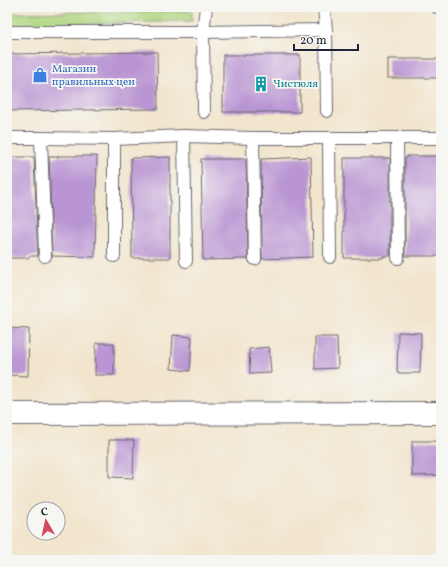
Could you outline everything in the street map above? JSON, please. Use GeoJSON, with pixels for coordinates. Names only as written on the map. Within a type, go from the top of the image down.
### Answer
{"type":"FeatureCollection","features":[{"type":"Feature","properties":{"kind":"street"},"geometry":{"type":"LineString","coordinates":[[7,414],[441,413]]}},
{"type":"Feature","properties":{"kind":"lane"},"geometry":{"type":"LineString","coordinates":[[204,112],[203,32],[206,7]]}},
{"type":"Feature","properties":{"kind":"lane"},"geometry":{"type":"LineString","coordinates":[[324,7],[326,30],[327,111]]}},
{"type":"Feature","properties":{"kind":"lane"},"geometry":{"type":"LineString","coordinates":[[7,32],[203,32],[326,30]]}},
{"type":"Feature","properties":{"kind":"lane"},"geometry":{"type":"LineString","coordinates":[[184,136],[186,261]]}},
{"type":"Feature","properties":{"kind":"lane"},"geometry":{"type":"LineString","coordinates":[[7,138],[114,139],[184,136],[329,139],[441,138]]}},
{"type":"Feature","properties":{"kind":"lane"},"geometry":{"type":"LineString","coordinates":[[42,138],[44,256]]}},
{"type":"Feature","properties":{"kind":"lane"},"geometry":{"type":"LineString","coordinates":[[252,138],[255,259]]}},
{"type":"Feature","properties":{"kind":"lane"},"geometry":{"type":"LineString","coordinates":[[397,138],[398,258]]}},
{"type":"Feature","properties":{"kind":"lane"},"geometry":{"type":"LineString","coordinates":[[114,139],[114,256]]}},
{"type":"Feature","properties":{"kind":"lane"},"geometry":{"type":"LineString","coordinates":[[329,139],[330,257]]}},
{"type":"Feature","properties":{"kind":"green space"},"geometry":{"type":"Polygon","coordinates":[[[192,11],[192,21],[7,26],[7,13],[192,11]]]}},
{"type":"Feature","properties":{"kind":"building"},"geometry":{"type":"Polygon","coordinates":[[[157,52],[158,109],[7,111],[7,54],[157,52]]]}},
{"type":"Feature","properties":{"kind":"building","name":"Чистюля"},"geometry":{"type":"Polygon","coordinates":[[[223,55],[300,55],[300,112],[223,112],[223,55]]]}},
{"type":"Feature","properties":{"kind":"building"},"geometry":{"type":"Polygon","coordinates":[[[388,59],[441,59],[441,78],[388,78],[388,59]]]}},
{"type":"Feature","properties":{"kind":"building"},"geometry":{"type":"Polygon","coordinates":[[[97,156],[95,257],[52,256],[49,157],[97,156]]]}},
{"type":"Feature","properties":{"kind":"building"},"geometry":{"type":"Polygon","coordinates":[[[407,156],[441,156],[441,256],[405,256],[405,158],[407,158],[407,156]]]}},
{"type":"Feature","properties":{"kind":"building"},"geometry":{"type":"Polygon","coordinates":[[[7,157],[34,157],[38,256],[29,256],[29,258],[7,258],[7,157]]]}},
{"type":"Feature","properties":{"kind":"building"},"geometry":{"type":"Polygon","coordinates":[[[170,157],[170,258],[132,258],[131,158],[170,157]]]}},
{"type":"Feature","properties":{"kind":"building"},"geometry":{"type":"Polygon","coordinates":[[[311,157],[313,257],[262,259],[261,159],[311,157]]]}},
{"type":"Feature","properties":{"kind":"building"},"geometry":{"type":"Polygon","coordinates":[[[344,158],[390,158],[390,256],[383,256],[383,258],[344,258],[344,158]]]}},
{"type":"Feature","properties":{"kind":"building"},"geometry":{"type":"Polygon","coordinates":[[[201,159],[246,159],[248,259],[203,260],[201,159]]]}},
{"type":"Feature","properties":{"kind":"building"},"geometry":{"type":"Polygon","coordinates":[[[7,328],[29,329],[28,376],[7,375],[7,328]]]}},
{"type":"Feature","properties":{"kind":"building"},"geometry":{"type":"Polygon","coordinates":[[[398,332],[421,333],[420,373],[397,373],[398,332]]]}},
{"type":"Feature","properties":{"kind":"building"},"geometry":{"type":"Polygon","coordinates":[[[173,335],[192,337],[190,371],[171,369],[173,335]]]}},
{"type":"Feature","properties":{"kind":"building"},"geometry":{"type":"Polygon","coordinates":[[[315,337],[337,337],[338,368],[315,369],[315,337]]]}},
{"type":"Feature","properties":{"kind":"building"},"geometry":{"type":"Polygon","coordinates":[[[96,343],[114,343],[114,375],[95,375],[96,343]]]}},
{"type":"Feature","properties":{"kind":"building"},"geometry":{"type":"Polygon","coordinates":[[[269,347],[271,373],[250,374],[249,349],[269,347]]]}},
{"type":"Feature","properties":{"kind":"building"},"geometry":{"type":"Polygon","coordinates":[[[109,440],[134,440],[133,478],[109,477],[109,440]]]}},
{"type":"Feature","properties":{"kind":"building"},"geometry":{"type":"Polygon","coordinates":[[[412,441],[441,441],[441,475],[412,476],[412,441]]]}},
{"type":"Feature","properties":{"kind":"place","name":"Магазин правильных цен"},"geometry":{"type":"Point","coordinates":[40,75]}},
{"type":"Feature","properties":{"kind":"place","name":"Чистюля"},"geometry":{"type":"Point","coordinates":[261,84]}}]}
